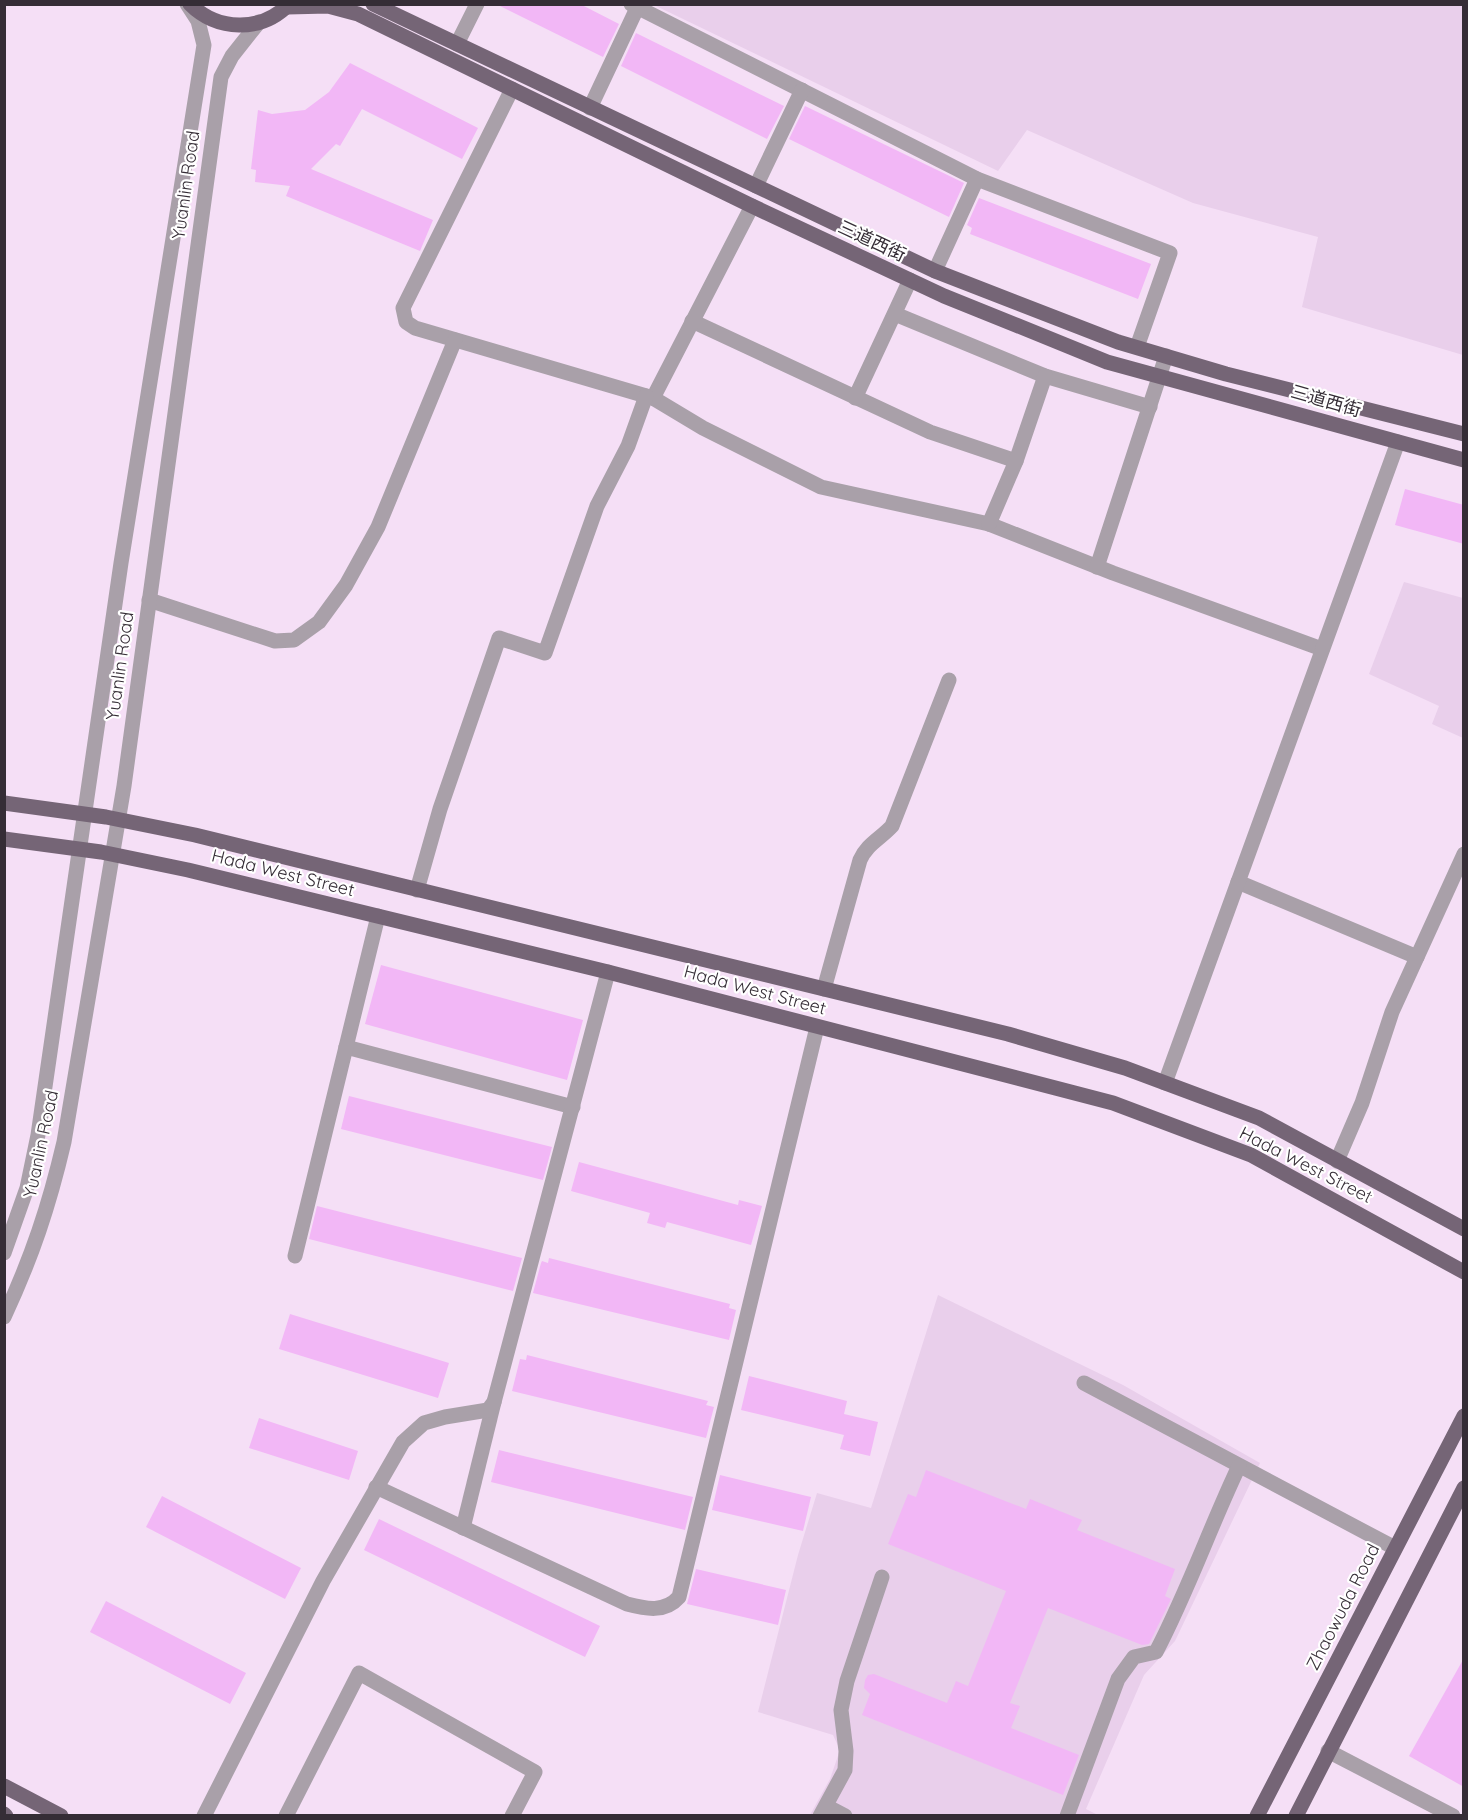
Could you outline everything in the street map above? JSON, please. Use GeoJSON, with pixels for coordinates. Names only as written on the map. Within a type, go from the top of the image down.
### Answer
{"type":"FeatureCollection","features":[{"type":"Feature","properties":{"kind":"main road"},"geometry":{"type":"LineString","coordinates":[[189,4],[200,15],[222,24],[245,26],[268,20],[288,6]]}},
{"type":"Feature","properties":{"kind":"main road"},"geometry":{"type":"LineString","coordinates":[[373,4],[935,271],[1166,356],[1226,374],[1464,434]]}},
{"type":"Feature","properties":{"kind":"main road","name":"三道西街"},"geometry":{"type":"LineString","coordinates":[[288,6],[328,6],[358,14],[752,206],[910,280],[1107,362],[1464,460]]}},
{"type":"Feature","properties":{"kind":"main road","name":"Hada West Street"},"geometry":{"type":"LineString","coordinates":[[4,802],[85,813],[195,835],[1008,1034],[1125,1068],[1259,1118],[1464,1230]]}},
{"type":"Feature","properties":{"kind":"main road","name":"Hada West Street"},"geometry":{"type":"LineString","coordinates":[[4,839],[80,848],[188,870],[608,972],[1113,1103],[1240,1151],[1464,1272]]}},
{"type":"Feature","properties":{"kind":"main road","name":"Zhaowuda Road"},"geometry":{"type":"LineString","coordinates":[[1257,1815],[1464,1416]]}},
{"type":"Feature","properties":{"kind":"main road"},"geometry":{"type":"LineString","coordinates":[[1296,1815],[1464,1488]]}},
{"type":"Feature","properties":{"kind":"main road"},"geometry":{"type":"LineString","coordinates":[[4,1786],[61,1815]]}},
{"type":"Feature","properties":{"kind":"street","name":"Yuanlin Road"},"geometry":{"type":"LineString","coordinates":[[4,1252],[27,1188],[38,1135],[121,563],[204,45],[198,21],[189,4]]}},
{"type":"Feature","properties":{"kind":"street"},"geometry":{"type":"LineString","coordinates":[[457,44],[477,4]]}},
{"type":"Feature","properties":{"kind":"street"},"geometry":{"type":"LineString","coordinates":[[590,108],[636,5],[977,179],[1170,254],[1137,347]]}},
{"type":"Feature","properties":{"kind":"street","name":"Yuanlin Road"},"geometry":{"type":"LineString","coordinates":[[4,1317],[37,1241],[51,1198],[64,1142],[118,819],[221,77],[232,56],[259,22]]}},
{"type":"Feature","properties":{"kind":"street"},"geometry":{"type":"LineString","coordinates":[[512,89],[403,308],[406,322],[415,328],[650,397],[703,428],[821,487],[988,524],[1097,567],[1322,649]]}},
{"type":"Feature","properties":{"kind":"street"},"geometry":{"type":"LineString","coordinates":[[756,186],[802,90]]}},
{"type":"Feature","properties":{"kind":"street"},"geometry":{"type":"LineString","coordinates":[[935,271],[977,179]]}},
{"type":"Feature","properties":{"kind":"street"},"geometry":{"type":"LineString","coordinates":[[417,890],[440,809],[499,638],[545,653],[597,506],[650,397],[752,206]]}},
{"type":"Feature","properties":{"kind":"street"},"geometry":{"type":"LineString","coordinates":[[855,398],[910,280]]}},
{"type":"Feature","properties":{"kind":"street"},"geometry":{"type":"LineString","coordinates":[[896,314],[1045,376],[1150,407]]}},
{"type":"Feature","properties":{"kind":"street"},"geometry":{"type":"LineString","coordinates":[[692,321],[930,432],[1016,461]]}},
{"type":"Feature","properties":{"kind":"street"},"geometry":{"type":"LineString","coordinates":[[149,600],[275,641],[294,640],[319,622],[346,585],[378,527],[455,340]]}},
{"type":"Feature","properties":{"kind":"street"},"geometry":{"type":"LineString","coordinates":[[1097,567],[1166,356]]}},
{"type":"Feature","properties":{"kind":"street"},"geometry":{"type":"LineString","coordinates":[[988,524],[1016,461],[1045,376]]}},
{"type":"Feature","properties":{"kind":"street"},"geometry":{"type":"LineString","coordinates":[[1165,1083],[1398,442]]}},
{"type":"Feature","properties":{"kind":"street"},"geometry":{"type":"LineString","coordinates":[[824,989],[860,860],[866,847],[879,840],[892,826],[949,680]]}},
{"type":"Feature","properties":{"kind":"street"},"geometry":{"type":"LineString","coordinates":[[1337,1161],[1362,1103],[1392,1012],[1464,854]]}},
{"type":"Feature","properties":{"kind":"street"},"geometry":{"type":"LineString","coordinates":[[1238,882],[1417,957]]}},
{"type":"Feature","properties":{"kind":"street"},"geometry":{"type":"LineString","coordinates":[[295,1256],[378,916]]}},
{"type":"Feature","properties":{"kind":"street"},"geometry":{"type":"LineString","coordinates":[[463,1528],[608,972]]}},
{"type":"Feature","properties":{"kind":"street"},"geometry":{"type":"LineString","coordinates":[[376,1487],[627,1604],[647,1609],[664,1607],[672,1605],[680,1597],[817,1027]]}},
{"type":"Feature","properties":{"kind":"street"},"geometry":{"type":"LineString","coordinates":[[346,1047],[573,1107]]}},
{"type":"Feature","properties":{"kind":"street"},"geometry":{"type":"LineString","coordinates":[[1084,1383],[1395,1548]]}},
{"type":"Feature","properties":{"kind":"street"},"geometry":{"type":"LineString","coordinates":[[204,1815],[323,1581],[403,1443],[424,1423],[488,1410],[495,1402]]}},
{"type":"Feature","properties":{"kind":"street"},"geometry":{"type":"LineString","coordinates":[[1067,1815],[1118,1679],[1134,1657],[1156,1652],[1184,1598],[1214,1518],[1239,1466]]}},
{"type":"Feature","properties":{"kind":"street"},"geometry":{"type":"LineString","coordinates":[[845,1815],[823,1811],[845,1770],[846,1750],[841,1710],[847,1681],[882,1577]]}},
{"type":"Feature","properties":{"kind":"street"},"geometry":{"type":"LineString","coordinates":[[286,1815],[359,1672],[536,1772],[512,1815]]}},
{"type":"Feature","properties":{"kind":"street"},"geometry":{"type":"LineString","coordinates":[[1328,1751],[1453,1815]]}},
{"type":"Feature","properties":{"kind":"shaded area"},"geometry":{"type":"Polygon","coordinates":[[[654,5],[1463,5],[1463,355],[1302,307],[1318,237],[1193,203],[1027,130],[998,171],[654,5]]]}},
{"type":"Feature","properties":{"kind":"shaded area"},"geometry":{"type":"Polygon","coordinates":[[[1404,582],[1463,598],[1463,738],[1432,724],[1439,706],[1369,674],[1404,582]]]}},
{"type":"Feature","properties":{"kind":"shaded area"},"geometry":{"type":"Polygon","coordinates":[[[938,1295],[1123,1385],[1260,1463],[1175,1641],[1144,1675],[1086,1809],[1098,1815],[810,1815],[830,1779],[840,1750],[833,1735],[758,1712],[798,1555],[817,1493],[871,1508],[938,1295]]]}},
{"type":"Feature","properties":{"kind":"building"},"geometry":{"type":"Polygon","coordinates":[[[496,4],[580,4],[619,24],[603,57],[496,4]]]}},
{"type":"Feature","properties":{"kind":"building"},"geometry":{"type":"Polygon","coordinates":[[[636,33],[784,106],[767,139],[621,66],[636,33]]]}},
{"type":"Feature","properties":{"kind":"building"},"geometry":{"type":"Polygon","coordinates":[[[350,63],[478,128],[462,159],[362,109],[340,146],[336,144],[311,169],[433,220],[420,251],[286,196],[290,186],[255,182],[256,170],[251,169],[258,110],[272,114],[305,110],[329,92],[350,63]]]}},
{"type":"Feature","properties":{"kind":"building"},"geometry":{"type":"Polygon","coordinates":[[[805,106],[964,183],[949,217],[789,139],[805,106]]]}},
{"type":"Feature","properties":{"kind":"building"},"geometry":{"type":"Polygon","coordinates":[[[979,198],[1151,264],[1138,299],[970,234],[972,228],[967,225],[979,198]]]}},
{"type":"Feature","properties":{"kind":"building"},"geometry":{"type":"Polygon","coordinates":[[[1405,489],[1464,505],[1464,544],[1395,525],[1405,489]]]}},
{"type":"Feature","properties":{"kind":"building"},"geometry":{"type":"Polygon","coordinates":[[[381,965],[583,1020],[567,1080],[365,1024],[381,965]]]}},
{"type":"Feature","properties":{"kind":"building"},"geometry":{"type":"Polygon","coordinates":[[[349,1096],[552,1147],[543,1180],[341,1129],[349,1096]]]}},
{"type":"Feature","properties":{"kind":"building"},"geometry":{"type":"Polygon","coordinates":[[[579,1162],[738,1205],[739,1200],[762,1206],[751,1245],[667,1222],[665,1228],[647,1223],[650,1213],[571,1191],[579,1162]]]}},
{"type":"Feature","properties":{"kind":"building"},"geometry":{"type":"Polygon","coordinates":[[[317,1206],[522,1258],[513,1291],[309,1239],[317,1206]]]}},
{"type":"Feature","properties":{"kind":"building"},"geometry":{"type":"Polygon","coordinates":[[[549,1258],[730,1304],[729,1308],[736,1310],[729,1340],[533,1293],[541,1263],[542,1261],[548,1263],[549,1258]]]}},
{"type":"Feature","properties":{"kind":"building"},"geometry":{"type":"Polygon","coordinates":[[[290,1314],[449,1363],[438,1398],[279,1349],[290,1314]]]}},
{"type":"Feature","properties":{"kind":"building"},"geometry":{"type":"Polygon","coordinates":[[[527,1355],[708,1401],[706,1405],[714,1407],[706,1438],[512,1391],[520,1359],[526,1360],[527,1355]]]}},
{"type":"Feature","properties":{"kind":"building"},"geometry":{"type":"Polygon","coordinates":[[[749,1376],[847,1401],[844,1414],[878,1422],[870,1456],[840,1449],[844,1435],[741,1410],[749,1376]]]}},
{"type":"Feature","properties":{"kind":"building"},"geometry":{"type":"Polygon","coordinates":[[[259,1418],[358,1451],[349,1480],[249,1448],[259,1418]]]}},
{"type":"Feature","properties":{"kind":"building"},"geometry":{"type":"Polygon","coordinates":[[[499,1450],[693,1497],[685,1530],[491,1482],[499,1450]]]}},
{"type":"Feature","properties":{"kind":"building"},"geometry":{"type":"Polygon","coordinates":[[[926,1470],[1026,1509],[1030,1499],[1082,1520],[1077,1530],[1175,1569],[1165,1596],[1171,1599],[1149,1644],[1142,1645],[1048,1608],[1010,1703],[1020,1706],[1011,1728],[1079,1755],[1063,1795],[862,1715],[870,1694],[864,1688],[868,1675],[874,1674],[947,1703],[956,1681],[968,1686],[1006,1591],[888,1544],[908,1494],[916,1497],[926,1470]]]}},
{"type":"Feature","properties":{"kind":"building"},"geometry":{"type":"Polygon","coordinates":[[[720,1475],[811,1497],[803,1531],[712,1510],[720,1475]]]}},
{"type":"Feature","properties":{"kind":"building"},"geometry":{"type":"Polygon","coordinates":[[[162,1496],[301,1568],[285,1599],[146,1527],[162,1496]]]}},
{"type":"Feature","properties":{"kind":"building"},"geometry":{"type":"Polygon","coordinates":[[[379,1519],[600,1626],[585,1657],[364,1550],[379,1519]]]}},
{"type":"Feature","properties":{"kind":"building"},"geometry":{"type":"Polygon","coordinates":[[[696,1569],[786,1590],[778,1625],[687,1604],[696,1569]]]}},
{"type":"Feature","properties":{"kind":"building"},"geometry":{"type":"Polygon","coordinates":[[[106,1601],[246,1673],[230,1704],[90,1632],[106,1601]]]}},
{"type":"Feature","properties":{"kind":"building"},"geometry":{"type":"Polygon","coordinates":[[[1464,1658],[1464,1787],[1409,1756],[1464,1658]]]}}]}
